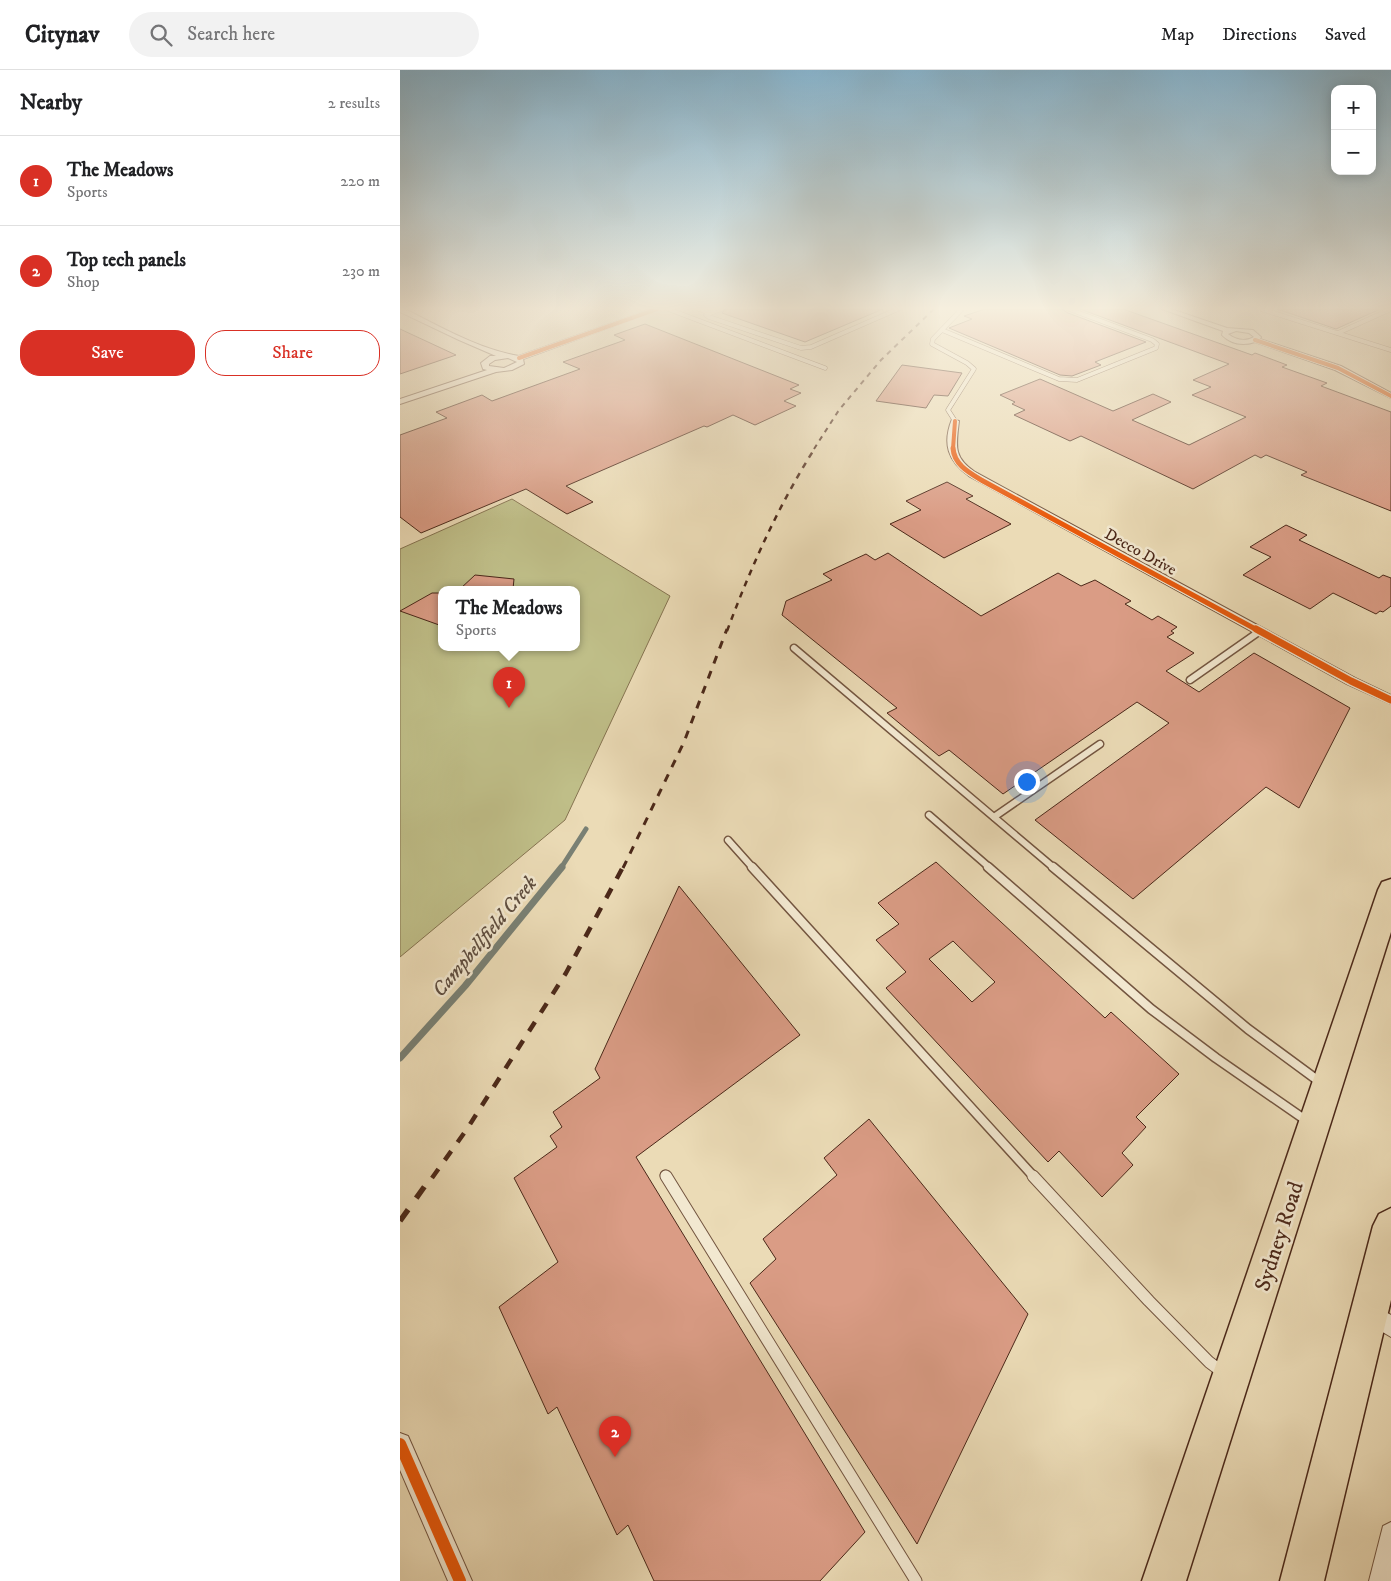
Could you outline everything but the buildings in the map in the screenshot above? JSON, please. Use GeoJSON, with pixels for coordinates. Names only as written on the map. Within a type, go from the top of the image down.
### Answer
{"type":"FeatureCollection","features":[{"type":"Feature","properties":{"kind":"highway","name":"Sydney Road"},"geometry":{"type":"LineString","coordinates":[[1164,1581],[1391,890]]}},
{"type":"Feature","properties":{"kind":"highway"},"geometry":{"type":"LineString","coordinates":[[1302,1581],[1380,1320],[1391,1226]]}},
{"type":"Feature","properties":{"kind":"street"},"geometry":{"type":"LineString","coordinates":[[400,398],[445,380]]}},
{"type":"Feature","properties":{"kind":"street"},"geometry":{"type":"LineString","coordinates":[[400,402],[467,380]]}},
{"type":"Feature","properties":{"kind":"street"},"geometry":{"type":"LineString","coordinates":[[1360,380],[1391,396]]}},
{"type":"Feature","properties":{"kind":"street","name":"Decco Drive"},"geometry":{"type":"LineString","coordinates":[[954,421],[950,448],[954,457],[964,469],[1260,632],[1351,681],[1391,700]]}},
{"type":"Feature","properties":{"kind":"street","name":"Decco Drive"},"geometry":{"type":"LineString","coordinates":[[1351,681],[1391,708]]}},
{"type":"Feature","properties":{"kind":"street"},"geometry":{"type":"LineString","coordinates":[[400,1444],[460,1581]]}},
{"type":"Feature","properties":{"kind":"street"},"geometry":{"type":"LineString","coordinates":[[1381,1581],[1391,1534]]}},
{"type":"Feature","properties":{"kind":"lane"},"geometry":{"type":"LineString","coordinates":[[954,421],[948,410],[967,380]]}},
{"type":"Feature","properties":{"kind":"lane"},"geometry":{"type":"LineString","coordinates":[[1065,380],[1078,380]]}},
{"type":"Feature","properties":{"kind":"lane"},"geometry":{"type":"LineString","coordinates":[[1190,680],[1260,632]]}},
{"type":"Feature","properties":{"kind":"lane"},"geometry":{"type":"LineString","coordinates":[[794,648],[1248,1029],[1292,1063],[1327,1086]]}},
{"type":"Feature","properties":{"kind":"lane"},"geometry":{"type":"LineString","coordinates":[[994,817],[1100,744]]}},
{"type":"Feature","properties":{"kind":"lane"},"geometry":{"type":"LineString","coordinates":[[930,816],[1151,1009],[1216,1058],[1314,1126]]}},
{"type":"Feature","properties":{"kind":"lane"},"geometry":{"type":"LineString","coordinates":[[728,840],[981,1120],[1149,1301],[1209,1362],[1231,1379]]}},
{"type":"Feature","properties":{"kind":"lane"},"geometry":{"type":"LineString","coordinates":[[665,1175],[916,1581]]}},
{"type":"Feature","properties":{"kind":"shaded area"},"geometry":{"type":"Polygon","coordinates":[[[512,499],[670,596],[565,820],[400,957],[400,549],[512,499]]]}},
{"type":"Feature","properties":{"kind":"waterway","name":"Campbellfield Creek"},"geometry":{"type":"LineString","coordinates":[[561,868],[586,829]]}},
{"type":"Feature","properties":{"kind":"waterway","name":"Campbellfield Creek"},"geometry":{"type":"LineString","coordinates":[[400,1058],[465,986],[562,867]]}},
{"type":"Feature","properties":{"kind":"railway"},"geometry":{"type":"LineString","coordinates":[[814,449],[839,410],[865,380]]}},
{"type":"Feature","properties":{"kind":"railway"},"geometry":{"type":"LineString","coordinates":[[727,631],[766,537],[789,492],[815,448]]}},
{"type":"Feature","properties":{"kind":"railway"},"geometry":{"type":"LineString","coordinates":[[623,868],[684,742],[727,629]]}},
{"type":"Feature","properties":{"kind":"railway"},"geometry":{"type":"LineString","coordinates":[[432,1178],[467,1129],[566,973],[623,867]]}},
{"type":"Feature","properties":{"kind":"railway"},"geometry":{"type":"LineString","coordinates":[[400,1221],[432,1176]]}},
{"type":"Feature","properties":{"kind":"cycle path"},"geometry":{"type":"LineString","coordinates":[[1360,380],[1391,396]]}},
{"type":"Feature","properties":{"kind":"cycle path"},"geometry":{"type":"LineString","coordinates":[[955,421],[953,451],[958,463],[964,469],[1351,681],[1391,700]]}},
{"type":"Feature","properties":{"kind":"cycle path"},"geometry":{"type":"LineString","coordinates":[[400,1444],[460,1581]]}},
{"type":"Feature","properties":{"kind":"place","name":"The Meadows"},"geometry":{"type":"Point","coordinates":[509,708]}},
{"type":"Feature","properties":{"kind":"place","name":"Top tech panels"},"geometry":{"type":"Point","coordinates":[615,1457]}}]}
